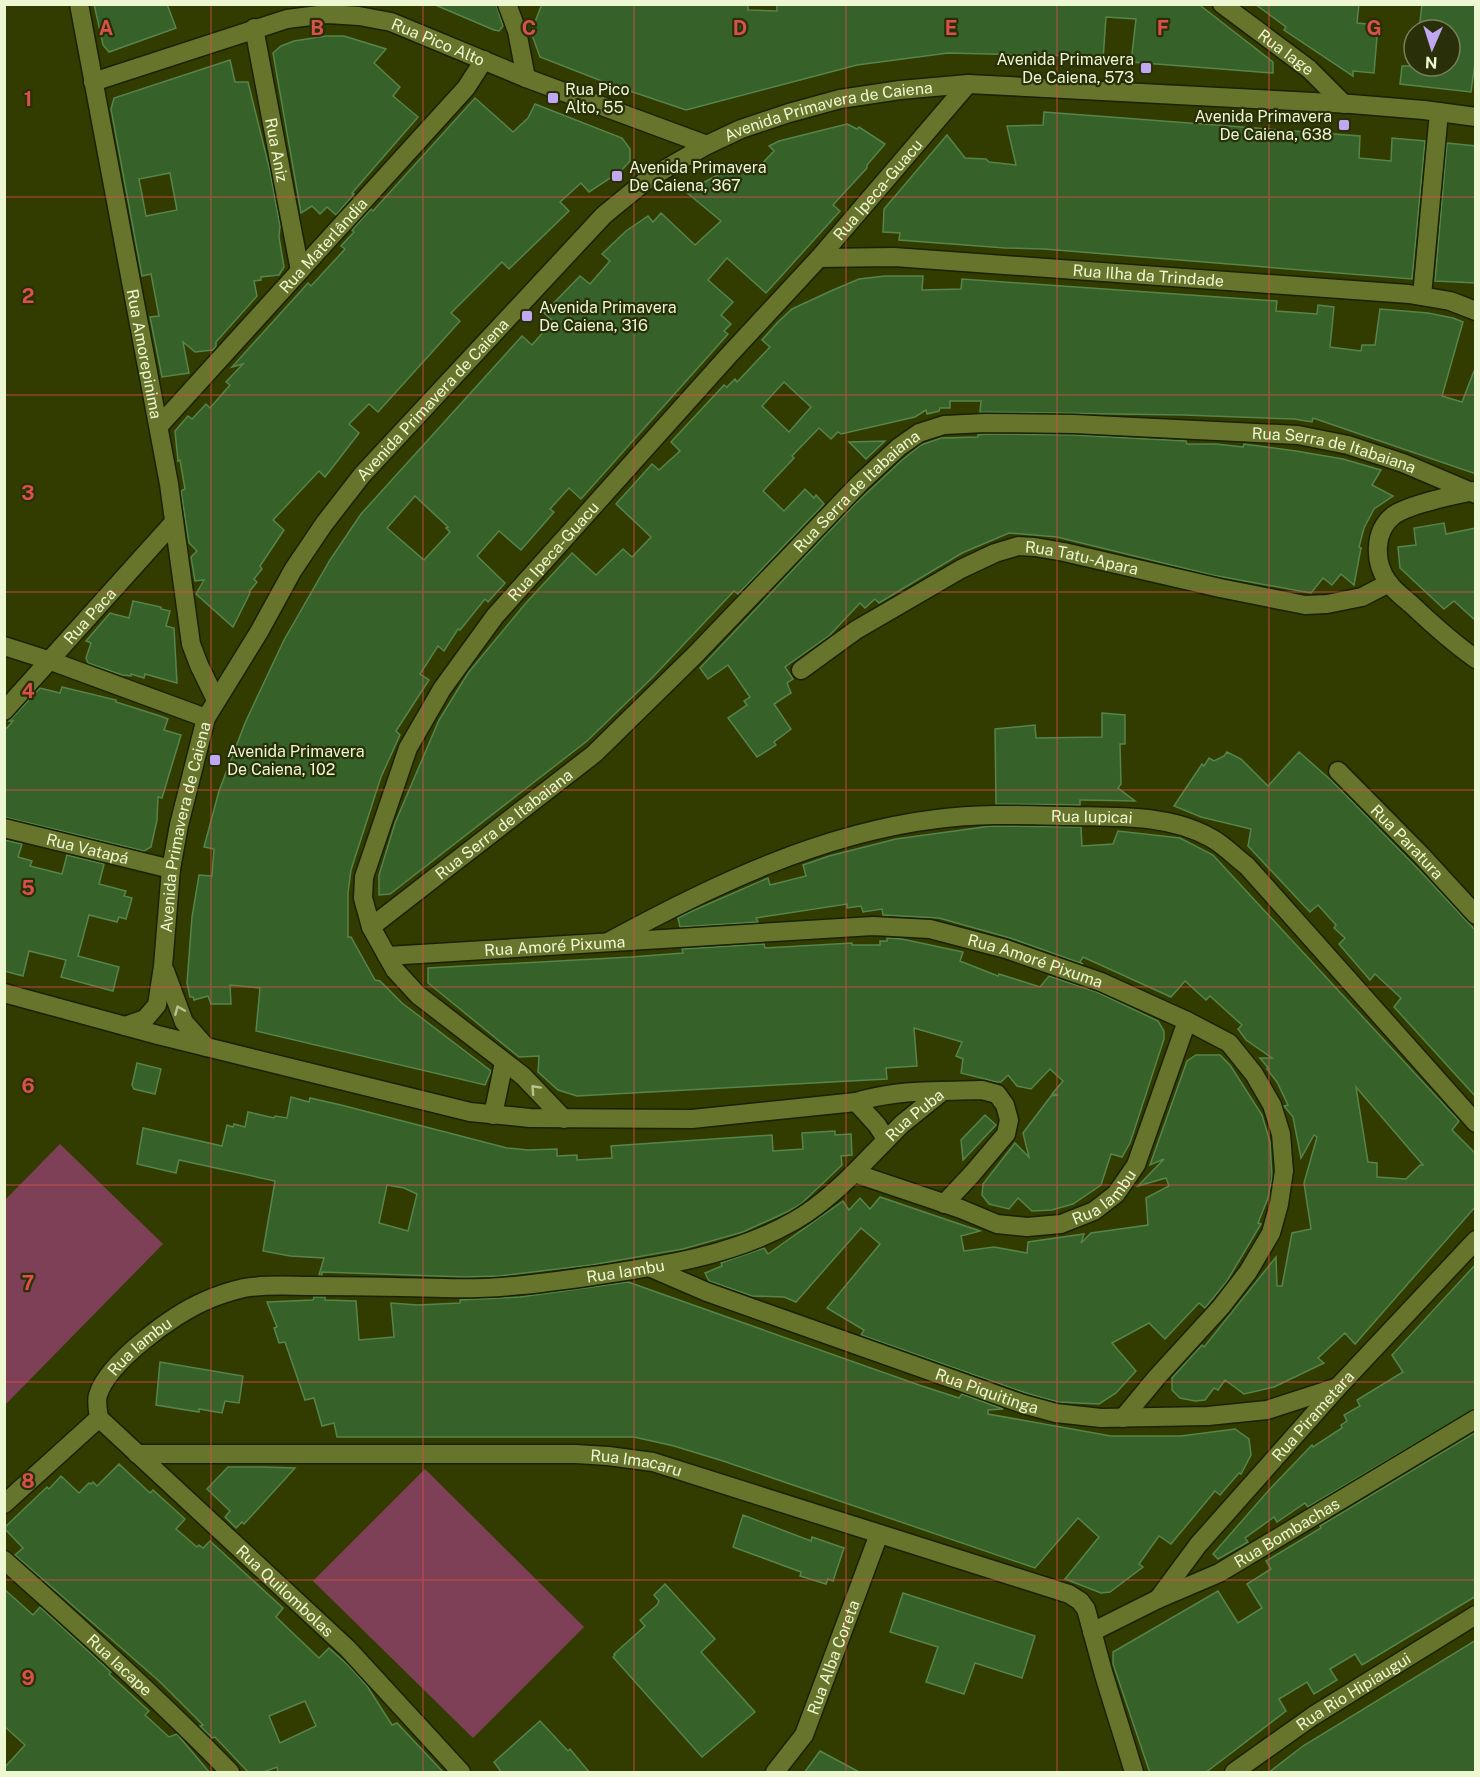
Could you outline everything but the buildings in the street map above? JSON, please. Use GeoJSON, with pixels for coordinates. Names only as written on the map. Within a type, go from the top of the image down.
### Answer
{"type":"FeatureCollection","features":[{"type":"Feature","properties":{"kind":"street","name":"Rua Amorepinima"},"geometry":{"type":"LineString","coordinates":[[79,4],[159,426],[191,644],[198,665],[216,700]]}},
{"type":"Feature","properties":{"kind":"street"},"geometry":{"type":"LineString","coordinates":[[507,4],[517,31],[526,78]]}},
{"type":"Feature","properties":{"kind":"street","name":"Rua Iage"},"geometry":{"type":"LineString","coordinates":[[1222,4],[1309,69],[1344,104]]}},
{"type":"Feature","properties":{"kind":"street","name":"Rua Pico Alto"},"geometry":{"type":"LineString","coordinates":[[93,82],[287,19],[327,14],[360,16],[391,22],[526,78],[707,145]]}},
{"type":"Feature","properties":{"kind":"street","name":"Rua Aniz"},"geometry":{"type":"LineString","coordinates":[[254,28],[300,271]]}},
{"type":"Feature","properties":{"kind":"street","name":"Rua Materlândia"},"geometry":{"type":"LineString","coordinates":[[159,426],[466,88],[484,60]]}},
{"type":"Feature","properties":{"kind":"street","name":"Avenida Primavera de Caiena"},"geometry":{"type":"LineString","coordinates":[[126,1026],[145,1019],[157,1005],[163,966],[171,869],[179,825],[206,718],[259,632],[293,570],[324,524],[362,475],[604,215],[648,179],[707,145],[741,129],[789,113],[840,99],[900,90],[968,84],[1344,104],[1476,117]]}},
{"type":"Feature","properties":{"kind":"street","name":"Rua Ipeca-Guacu"},"geometry":{"type":"LineString","coordinates":[[564,1119],[523,1076],[418,995],[395,970],[371,927],[363,898],[364,878],[408,748],[442,689],[495,616],[819,258],[968,84]]}},
{"type":"Feature","properties":{"kind":"street"},"geometry":{"type":"LineString","coordinates":[[1422,296],[1439,112]]}},
{"type":"Feature","properties":{"kind":"street","name":"Rua Ilha da Trindade"},"geometry":{"type":"LineString","coordinates":[[819,258],[894,257],[1422,296],[1450,301],[1476,311]]}},
{"type":"Feature","properties":{"kind":"street","name":"Rua Serra de Itabaiana"},"geometry":{"type":"LineString","coordinates":[[371,927],[594,754],[695,655],[860,483],[898,447],[918,433],[944,425],[985,423],[1096,425],[1298,435],[1348,445],[1403,463],[1474,492]]}},
{"type":"Feature","properties":{"kind":"street"},"geometry":{"type":"LineString","coordinates":[[1474,492],[1421,504],[1395,514],[1383,526],[1378,552],[1381,569],[1389,583],[1448,638],[1476,659]]}},
{"type":"Feature","properties":{"kind":"street","name":"Rua Paca"},"geometry":{"type":"LineString","coordinates":[[4,711],[174,522]]}},
{"type":"Feature","properties":{"kind":"street","name":"Rua Tatu-Apara"},"geometry":{"type":"LineString","coordinates":[[801,670],[856,630],[961,569],[995,553],[1018,546],[1064,552],[1305,605],[1327,604],[1362,597],[1389,583]]}},
{"type":"Feature","properties":{"kind":"street"},"geometry":{"type":"LineString","coordinates":[[4,646],[206,718]]}},
{"type":"Feature","properties":{"kind":"street","name":"Rua Paratura"},"geometry":{"type":"LineString","coordinates":[[1338,771],[1421,855],[1476,915]]}},
{"type":"Feature","properties":{"kind":"street","name":"Rua Iupicai"},"geometry":{"type":"LineString","coordinates":[[604,944],[673,907],[797,854],[896,825],[943,818],[1022,815],[1125,818],[1185,826],[1213,838],[1247,866],[1476,1124]]}},
{"type":"Feature","properties":{"kind":"street","name":"Rua Vatapá"},"geometry":{"type":"LineString","coordinates":[[4,828],[171,869]]}},
{"type":"Feature","properties":{"kind":"street","name":"Rua Amoré Pixuma"},"geometry":{"type":"LineString","coordinates":[[387,956],[873,926],[930,929],[1006,949],[1101,982],[1187,1021],[1228,1043],[1254,1074],[1272,1105],[1281,1134],[1284,1171],[1279,1204],[1271,1233],[1248,1272],[1221,1307],[1123,1418]]}},
{"type":"Feature","properties":{"kind":"street"},"geometry":{"type":"LineString","coordinates":[[163,966],[184,1022],[206,1047]]}},
{"type":"Feature","properties":{"kind":"street"},"geometry":{"type":"LineString","coordinates":[[4,993],[206,1047],[470,1112],[564,1119],[692,1119],[856,1102],[906,1091],[943,1091]]}},
{"type":"Feature","properties":{"kind":"street","name":"Rua Iambu"},"geometry":{"type":"LineString","coordinates":[[99,1418],[97,1397],[102,1385],[133,1350],[203,1302],[224,1293],[247,1288],[287,1286],[485,1288],[549,1282],[696,1259],[758,1238],[795,1221],[854,1173],[997,1224],[1027,1227],[1061,1224],[1094,1211],[1116,1194],[1136,1165],[1187,1021]]}},
{"type":"Feature","properties":{"kind":"street"},"geometry":{"type":"LineString","coordinates":[[493,1114],[504,1062]]}},
{"type":"Feature","properties":{"kind":"street","name":"Rua Puba"},"geometry":{"type":"LineString","coordinates":[[854,1173],[913,1114],[943,1091],[982,1090],[997,1094],[1005,1105],[1009,1120],[1006,1134],[944,1204]]}},
{"type":"Feature","properties":{"kind":"street"},"geometry":{"type":"LineString","coordinates":[[856,1102],[886,1139]]}},
{"type":"Feature","properties":{"kind":"street","name":"Rua Pirametara"},"geometry":{"type":"LineString","coordinates":[[1158,1599],[1198,1545],[1338,1387],[1476,1240]]}},
{"type":"Feature","properties":{"kind":"street","name":"Rua Piquitinga"},"geometry":{"type":"LineString","coordinates":[[649,1267],[706,1292],[1023,1404],[1056,1413],[1101,1418],[1208,1416],[1268,1410],[1338,1387]]}},
{"type":"Feature","properties":{"kind":"street"},"geometry":{"type":"LineString","coordinates":[[4,1504],[99,1418]]}},
{"type":"Feature","properties":{"kind":"street","name":"Rua Quilombolas"},"geometry":{"type":"LineString","coordinates":[[99,1418],[348,1649],[461,1773]]}},
{"type":"Feature","properties":{"kind":"street","name":"Rua Bombachas"},"geometry":{"type":"LineString","coordinates":[[1092,1632],[1158,1599],[1219,1573],[1476,1419]]}},
{"type":"Feature","properties":{"kind":"street","name":"Rua Imacaru"},"geometry":{"type":"LineString","coordinates":[[137,1454],[576,1454],[629,1458],[653,1462],[1069,1594],[1080,1601],[1086,1609],[1132,1771]]}},
{"type":"Feature","properties":{"kind":"street","name":"Rua Alba Coreta"},"geometry":{"type":"LineString","coordinates":[[775,1773],[804,1735],[879,1534]]}},
{"type":"Feature","properties":{"kind":"street","name":"Rua Iacape"},"geometry":{"type":"LineString","coordinates":[[4,1560],[124,1667],[230,1773]]}},
{"type":"Feature","properties":{"kind":"street","name":"Rua Rio Hipiaugui"},"geometry":{"type":"LineString","coordinates":[[1234,1773],[1313,1716],[1476,1615]]}},
{"type":"Feature","properties":{"kind":"shaded area"},"geometry":{"type":"Polygon","coordinates":[[[60,1144],[163,1244],[5,1405],[5,1200],[60,1144]]]}},
{"type":"Feature","properties":{"kind":"shaded area"},"geometry":{"type":"Polygon","coordinates":[[[425,1469],[584,1627],[473,1738],[313,1581],[425,1469]]]}},
{"type":"Feature","properties":{"kind":"place","name":"Avenida Primavera De Caiena, 573"},"geometry":{"type":"Point","coordinates":[1146,68]}},
{"type":"Feature","properties":{"kind":"place","name":"Rua Pico Alto, 55"},"geometry":{"type":"Point","coordinates":[553,98]}},
{"type":"Feature","properties":{"kind":"place","name":"Avenida Primavera De Caiena, 638"},"geometry":{"type":"Point","coordinates":[1344,125]}},
{"type":"Feature","properties":{"kind":"place","name":"Avenida Primavera De Caiena, 367"},"geometry":{"type":"Point","coordinates":[617,176]}},
{"type":"Feature","properties":{"kind":"place","name":"Avenida Primavera De Caiena, 316"},"geometry":{"type":"Point","coordinates":[527,316]}},
{"type":"Feature","properties":{"kind":"place","name":"Avenida Primavera De Caiena, 102"},"geometry":{"type":"Point","coordinates":[215,760]}}]}
